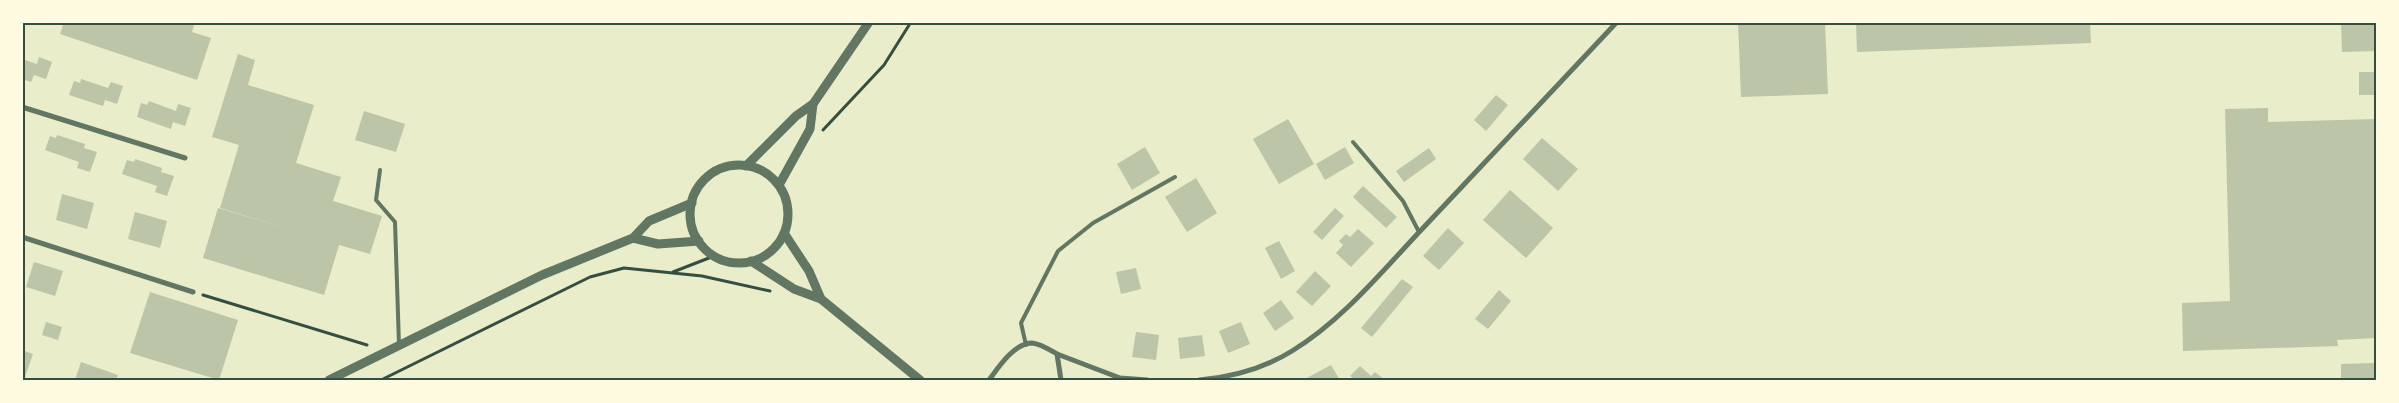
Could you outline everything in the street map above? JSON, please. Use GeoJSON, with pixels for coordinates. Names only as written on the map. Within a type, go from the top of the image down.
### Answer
{"type":"FeatureCollection","features":[{"type":"Feature","properties":{"kind":"street"},"geometry":{"type":"LineString","coordinates":[[746,166],[796,116],[813,104],[869,22]]}},
{"type":"Feature","properties":{"kind":"street"},"geometry":{"type":"LineString","coordinates":[[1199,380],[1221,378],[1260,368],[1292,351],[1320,331],[1348,306],[1617,22]]}},
{"type":"Feature","properties":{"kind":"street"},"geometry":{"type":"LineString","coordinates":[[778,185],[810,129],[813,104]]}},
{"type":"Feature","properties":{"kind":"street"},"geometry":{"type":"LineString","coordinates":[[22,107],[185,158]]}},
{"type":"Feature","properties":{"kind":"street"},"geometry":{"type":"LineString","coordinates":[[746,166],[764,172],[778,185],[786,200],[788,211],[784,234],[771,252],[751,261],[738,263],[714,256],[699,241],[691,222],[693,198],[701,183],[722,168],[746,166]]}},
{"type":"Feature","properties":{"kind":"street"},"geometry":{"type":"LineString","coordinates":[[329,380],[542,275],[633,238],[649,221],[693,198]]}},
{"type":"Feature","properties":{"kind":"street"},"geometry":{"type":"LineString","coordinates":[[784,234],[809,271],[821,299]]}},
{"type":"Feature","properties":{"kind":"street"},"geometry":{"type":"LineString","coordinates":[[22,237],[193,292]]}},
{"type":"Feature","properties":{"kind":"street"},"geometry":{"type":"LineString","coordinates":[[633,238],[658,244],[699,241]]}},
{"type":"Feature","properties":{"kind":"street"},"geometry":{"type":"LineString","coordinates":[[751,261],[794,290],[821,299],[920,380]]}},
{"type":"Feature","properties":{"kind":"street"},"geometry":{"type":"LineString","coordinates":[[989,380],[1000,365],[1021,346],[1026,344],[1039,345],[1057,354],[1120,378],[1147,380]]}},
{"type":"Feature","properties":{"kind":"street"},"geometry":{"type":"LineString","coordinates":[[1057,354],[1061,380]]}},
{"type":"Feature","properties":{"kind":"lane"},"geometry":{"type":"LineString","coordinates":[[1353,142],[1403,201],[1419,232]]}},
{"type":"Feature","properties":{"kind":"lane"},"geometry":{"type":"LineString","coordinates":[[380,170],[376,200],[395,222],[399,346]]}},
{"type":"Feature","properties":{"kind":"lane"},"geometry":{"type":"LineString","coordinates":[[1026,344],[1021,323],[1058,251],[1093,222],[1175,177]]}},
{"type":"Feature","properties":{"kind":"path"},"geometry":{"type":"LineString","coordinates":[[817,138],[884,65],[911,22]]}},
{"type":"Feature","properties":{"kind":"path"},"geometry":{"type":"LineString","coordinates":[[671,272],[714,256]]}},
{"type":"Feature","properties":{"kind":"path"},"geometry":{"type":"LineString","coordinates":[[381,380],[590,277],[624,268],[702,276],[777,292]]}},
{"type":"Feature","properties":{"kind":"path"},"geometry":{"type":"LineString","coordinates":[[193,292],[388,351]]}},
{"type":"Feature","properties":{"kind":"building"},"geometry":{"type":"Polygon","coordinates":[[[64,22],[195,22],[192,32],[211,38],[197,80],[60,34],[64,22]]]}},
{"type":"Feature","properties":{"kind":"building"},"geometry":{"type":"Polygon","coordinates":[[[1738,22],[1825,22],[1828,94],[1741,97],[1738,22]]]}},
{"type":"Feature","properties":{"kind":"building"},"geometry":{"type":"Polygon","coordinates":[[[1856,22],[2090,22],[2091,43],[1857,52],[1856,22]]]}},
{"type":"Feature","properties":{"kind":"building"},"geometry":{"type":"Polygon","coordinates":[[[2341,22],[2376,22],[2376,51],[2342,52],[2341,22]]]}},
{"type":"Feature","properties":{"kind":"building"},"geometry":{"type":"Polygon","coordinates":[[[238,54],[255,60],[248,85],[314,105],[296,163],[341,177],[333,201],[382,216],[370,254],[339,245],[324,295],[203,258],[218,208],[295,231],[220,208],[239,145],[212,137],[238,54]]]}},
{"type":"Feature","properties":{"kind":"building"},"geometry":{"type":"Polygon","coordinates":[[[39,57],[52,62],[46,79],[34,75],[31,82],[22,79],[22,59],[37,64],[39,57]]]}},
{"type":"Feature","properties":{"kind":"building"},"geometry":{"type":"Polygon","coordinates":[[[2359,72],[2376,72],[2376,95],[2359,95],[2359,72]]]}},
{"type":"Feature","properties":{"kind":"building"},"geometry":{"type":"Polygon","coordinates":[[[81,79],[108,88],[111,82],[123,86],[117,104],[105,100],[103,106],[69,95],[74,81],[80,83],[81,79]]]}},
{"type":"Feature","properties":{"kind":"building"},"geometry":{"type":"Polygon","coordinates":[[[1496,95],[1508,105],[1486,131],[1474,120],[1496,95]]]}},
{"type":"Feature","properties":{"kind":"building"},"geometry":{"type":"Polygon","coordinates":[[[149,101],[176,111],[178,104],[191,108],[185,126],[173,122],[171,129],[137,117],[141,103],[147,105],[149,101]]]}},
{"type":"Feature","properties":{"kind":"building"},"geometry":{"type":"Polygon","coordinates":[[[2268,108],[2268,122],[2376,119],[2376,338],[2337,340],[2338,346],[2183,351],[2182,303],[2230,301],[2225,109],[2268,108]]]}},
{"type":"Feature","properties":{"kind":"building"},"geometry":{"type":"Polygon","coordinates":[[[364,111],[405,124],[396,152],[355,140],[364,111]]]}},
{"type":"Feature","properties":{"kind":"building"},"geometry":{"type":"Polygon","coordinates":[[[1288,119],[1314,164],[1279,184],[1253,139],[1288,119]]]}},
{"type":"Feature","properties":{"kind":"building"},"geometry":{"type":"Polygon","coordinates":[[[57,135],[85,144],[84,148],[97,152],[90,172],[77,168],[79,162],[45,150],[50,136],[56,138],[57,135]]]}},
{"type":"Feature","properties":{"kind":"building"},"geometry":{"type":"Polygon","coordinates":[[[1542,138],[1578,169],[1558,191],[1523,159],[1542,138]]]}},
{"type":"Feature","properties":{"kind":"building"},"geometry":{"type":"Polygon","coordinates":[[[1145,147],[1160,173],[1132,190],[1117,164],[1145,147]]]}},
{"type":"Feature","properties":{"kind":"building"},"geometry":{"type":"Polygon","coordinates":[[[1345,147],[1354,163],[1325,180],[1316,164],[1345,147]]]}},
{"type":"Feature","properties":{"kind":"building"},"geometry":{"type":"Polygon","coordinates":[[[1429,148],[1436,159],[1404,182],[1396,171],[1429,148]]]}},
{"type":"Feature","properties":{"kind":"building"},"geometry":{"type":"Polygon","coordinates":[[[135,159],[162,168],[161,172],[174,176],[167,196],[155,192],[157,186],[122,174],[127,160],[134,162],[135,159]]]}},
{"type":"Feature","properties":{"kind":"building"},"geometry":{"type":"Polygon","coordinates":[[[1196,178],[1217,213],[1187,232],[1165,197],[1196,178]]]}},
{"type":"Feature","properties":{"kind":"building"},"geometry":{"type":"Polygon","coordinates":[[[1363,186],[1397,217],[1386,228],[1353,197],[1363,186]]]}},
{"type":"Feature","properties":{"kind":"building"},"geometry":{"type":"Polygon","coordinates":[[[1510,190],[1553,228],[1526,258],[1483,220],[1510,190]]]}},
{"type":"Feature","properties":{"kind":"building"},"geometry":{"type":"Polygon","coordinates":[[[62,194],[94,203],[87,229],[56,220],[62,194]]]}},
{"type":"Feature","properties":{"kind":"building"},"geometry":{"type":"Polygon","coordinates":[[[1335,208],[1344,216],[1322,240],[1313,232],[1335,208]]]}},
{"type":"Feature","properties":{"kind":"building"},"geometry":{"type":"Polygon","coordinates":[[[135,212],[167,221],[160,248],[128,239],[135,212]]]}},
{"type":"Feature","properties":{"kind":"building"},"geometry":{"type":"Polygon","coordinates":[[[1448,228],[1464,243],[1439,270],[1423,256],[1448,228]]]}},
{"type":"Feature","properties":{"kind":"building"},"geometry":{"type":"Polygon","coordinates":[[[1358,229],[1374,243],[1351,267],[1336,253],[1343,245],[1339,241],[1346,234],[1350,237],[1358,229]]]}},
{"type":"Feature","properties":{"kind":"building"},"geometry":{"type":"Polygon","coordinates":[[[1279,241],[1295,271],[1281,279],[1265,248],[1279,241]]]}},
{"type":"Feature","properties":{"kind":"building"},"geometry":{"type":"Polygon","coordinates":[[[34,262],[63,271],[55,296],[26,287],[34,262]]]}},
{"type":"Feature","properties":{"kind":"building"},"geometry":{"type":"Polygon","coordinates":[[[1136,268],[1141,289],[1121,294],[1116,272],[1136,268]]]}},
{"type":"Feature","properties":{"kind":"building"},"geometry":{"type":"Polygon","coordinates":[[[1315,271],[1331,286],[1312,306],[1296,292],[1315,271]]]}},
{"type":"Feature","properties":{"kind":"building"},"geometry":{"type":"Polygon","coordinates":[[[1402,279],[1413,287],[1372,337],[1361,328],[1402,279]]]}},
{"type":"Feature","properties":{"kind":"building"},"geometry":{"type":"Polygon","coordinates":[[[1499,290],[1511,301],[1488,329],[1475,319],[1499,290]]]}},
{"type":"Feature","properties":{"kind":"building"},"geometry":{"type":"Polygon","coordinates":[[[150,292],[238,320],[219,380],[130,353],[150,292]]]}},
{"type":"Feature","properties":{"kind":"building"},"geometry":{"type":"Polygon","coordinates":[[[1281,300],[1294,318],[1275,331],[1263,313],[1281,300]]]}},
{"type":"Feature","properties":{"kind":"building"},"geometry":{"type":"Polygon","coordinates":[[[46,322],[62,327],[58,340],[42,335],[46,322]]]}},
{"type":"Feature","properties":{"kind":"building"},"geometry":{"type":"Polygon","coordinates":[[[1241,322],[1250,344],[1228,353],[1219,331],[1241,322]]]}},
{"type":"Feature","properties":{"kind":"building"},"geometry":{"type":"Polygon","coordinates":[[[1136,332],[1159,335],[1156,360],[1132,357],[1136,332]]]}},
{"type":"Feature","properties":{"kind":"building"},"geometry":{"type":"Polygon","coordinates":[[[1202,335],[1205,356],[1180,359],[1178,338],[1202,335]]]}},
{"type":"Feature","properties":{"kind":"building"},"geometry":{"type":"Polygon","coordinates":[[[22,350],[33,354],[24,380],[22,380],[22,350]]]}},
{"type":"Feature","properties":{"kind":"building"},"geometry":{"type":"Polygon","coordinates":[[[81,362],[118,375],[116,380],[75,380],[81,362]]]}},
{"type":"Feature","properties":{"kind":"building"},"geometry":{"type":"Polygon","coordinates":[[[2376,363],[2376,380],[2341,380],[2341,364],[2376,363]]]}},
{"type":"Feature","properties":{"kind":"building"},"geometry":{"type":"Polygon","coordinates":[[[1331,365],[1340,380],[1305,379],[1331,365]]]}},
{"type":"Feature","properties":{"kind":"building"},"geometry":{"type":"Polygon","coordinates":[[[1360,366],[1371,376],[1375,372],[1385,380],[1355,380],[1350,376],[1360,366]]]}}]}
